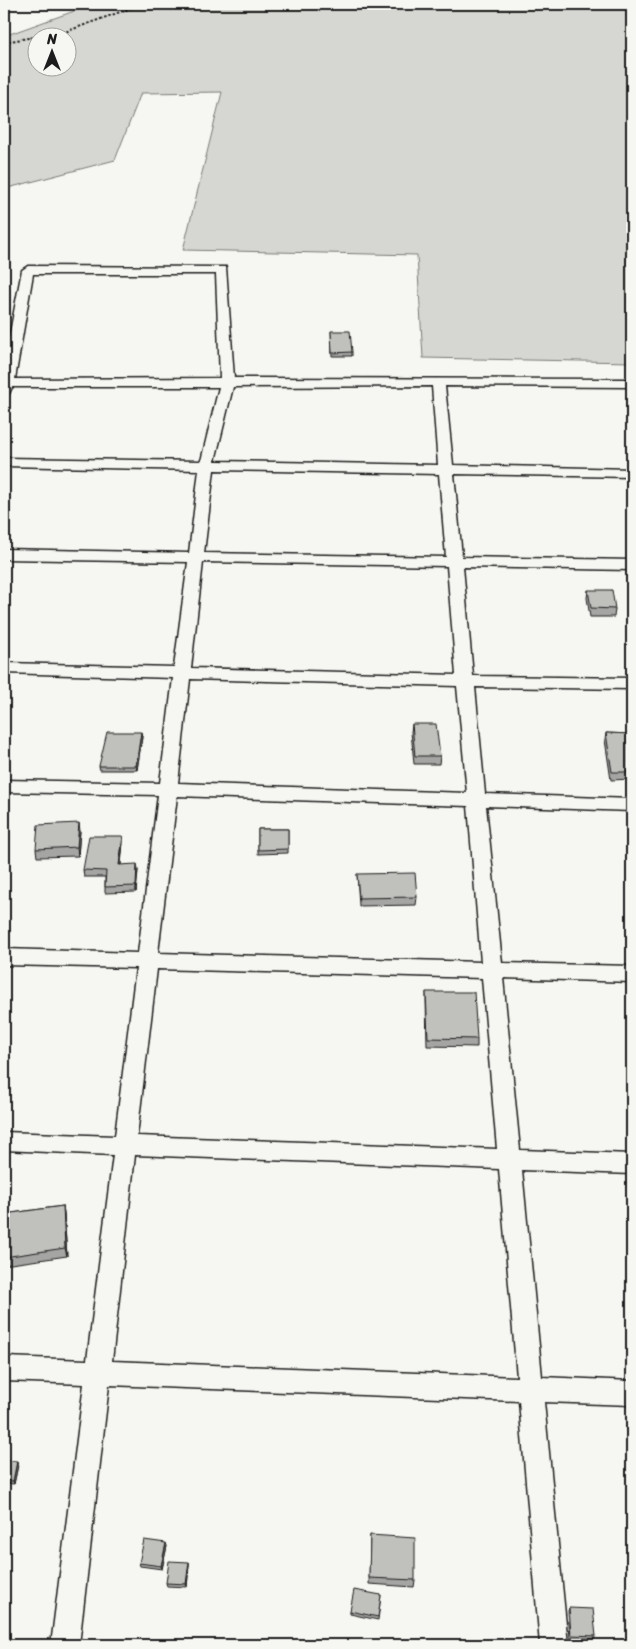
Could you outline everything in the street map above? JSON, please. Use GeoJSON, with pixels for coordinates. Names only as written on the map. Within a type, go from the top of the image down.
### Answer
{"type":"FeatureCollection","features":[{"type":"Feature","properties":{"kind":"street"},"geometry":{"type":"LineString","coordinates":[[65,1645],[207,466],[227,382],[222,270],[28,270],[5,386],[227,382],[632,382]]}},
{"type":"Feature","properties":{"kind":"street"},"geometry":{"type":"LineString","coordinates":[[438,382],[554,1645]]}},
{"type":"Feature","properties":{"kind":"street"},"geometry":{"type":"LineString","coordinates":[[4,462],[632,473]]}},
{"type":"Feature","properties":{"kind":"street"},"geometry":{"type":"LineString","coordinates":[[4,554],[196,559],[632,565]]}},
{"type":"Feature","properties":{"kind":"street"},"geometry":{"type":"LineString","coordinates":[[4,668],[182,671],[466,681],[632,683]]}},
{"type":"Feature","properties":{"kind":"street"},"geometry":{"type":"LineString","coordinates":[[4,786],[168,789],[632,805]]}},
{"type":"Feature","properties":{"kind":"street"},"geometry":{"type":"LineString","coordinates":[[4,957],[632,974]]}},
{"type":"Feature","properties":{"kind":"street"},"geometry":{"type":"LineString","coordinates":[[4,1141],[632,1164]]}},
{"type":"Feature","properties":{"kind":"street"},"geometry":{"type":"LineString","coordinates":[[4,1369],[98,1371],[632,1393]]}},
{"type":"Feature","properties":{"kind":"path"},"geometry":{"type":"LineString","coordinates":[[4,42],[65,32],[142,4]]}},
{"type":"Feature","properties":{"kind":"shaded area"},"geometry":{"type":"Polygon","coordinates":[[[94,4],[632,4],[632,362],[423,358],[417,255],[183,250],[222,92],[141,93],[115,160],[4,189],[4,36],[94,4]]]}},
{"type":"Feature","properties":{"kind":"building"},"geometry":{"type":"Polygon","coordinates":[[[331,331],[350,331],[352,352],[332,353],[331,331]]]}},
{"type":"Feature","properties":{"kind":"building"},"geometry":{"type":"Polygon","coordinates":[[[588,590],[612,590],[615,609],[591,608],[588,590]]]}},
{"type":"Feature","properties":{"kind":"building"},"geometry":{"type":"Polygon","coordinates":[[[412,724],[436,724],[440,756],[415,756],[412,724]]]}},
{"type":"Feature","properties":{"kind":"building"},"geometry":{"type":"Polygon","coordinates":[[[107,732],[141,732],[136,766],[99,766],[107,732]]]}},
{"type":"Feature","properties":{"kind":"building"},"geometry":{"type":"Polygon","coordinates":[[[606,733],[632,734],[632,772],[612,772],[606,733]]]}},
{"type":"Feature","properties":{"kind":"building"},"geometry":{"type":"Polygon","coordinates":[[[79,823],[77,847],[36,849],[38,825],[79,823]]]}},
{"type":"Feature","properties":{"kind":"building"},"geometry":{"type":"Polygon","coordinates":[[[258,829],[288,829],[288,849],[258,850],[258,829]]]}},
{"type":"Feature","properties":{"kind":"building"},"geometry":{"type":"Polygon","coordinates":[[[89,836],[123,836],[119,865],[137,864],[136,886],[105,887],[106,871],[83,870],[89,836]]]}},
{"type":"Feature","properties":{"kind":"building"},"geometry":{"type":"Polygon","coordinates":[[[415,873],[417,897],[359,898],[357,874],[415,873]]]}},
{"type":"Feature","properties":{"kind":"building"},"geometry":{"type":"Polygon","coordinates":[[[426,992],[474,992],[477,1039],[428,1038],[426,992]]]}},
{"type":"Feature","properties":{"kind":"building"},"geometry":{"type":"Polygon","coordinates":[[[63,1206],[65,1248],[4,1257],[4,1214],[63,1206]]]}},
{"type":"Feature","properties":{"kind":"building"},"geometry":{"type":"Polygon","coordinates":[[[4,1460],[17,1461],[13,1481],[4,1480],[4,1460]]]}},
{"type":"Feature","properties":{"kind":"building"},"geometry":{"type":"Polygon","coordinates":[[[370,1535],[415,1538],[415,1580],[369,1578],[370,1535]]]}},
{"type":"Feature","properties":{"kind":"building"},"geometry":{"type":"Polygon","coordinates":[[[144,1540],[166,1543],[161,1566],[139,1563],[144,1540]]]}},
{"type":"Feature","properties":{"kind":"building"},"geometry":{"type":"Polygon","coordinates":[[[169,1561],[189,1562],[186,1584],[166,1583],[169,1561]]]}},
{"type":"Feature","properties":{"kind":"building"},"geometry":{"type":"Polygon","coordinates":[[[354,1590],[381,1595],[378,1617],[350,1611],[354,1590]]]}},
{"type":"Feature","properties":{"kind":"building"},"geometry":{"type":"Polygon","coordinates":[[[569,1608],[593,1609],[596,1636],[571,1635],[569,1608]]]}}]}
